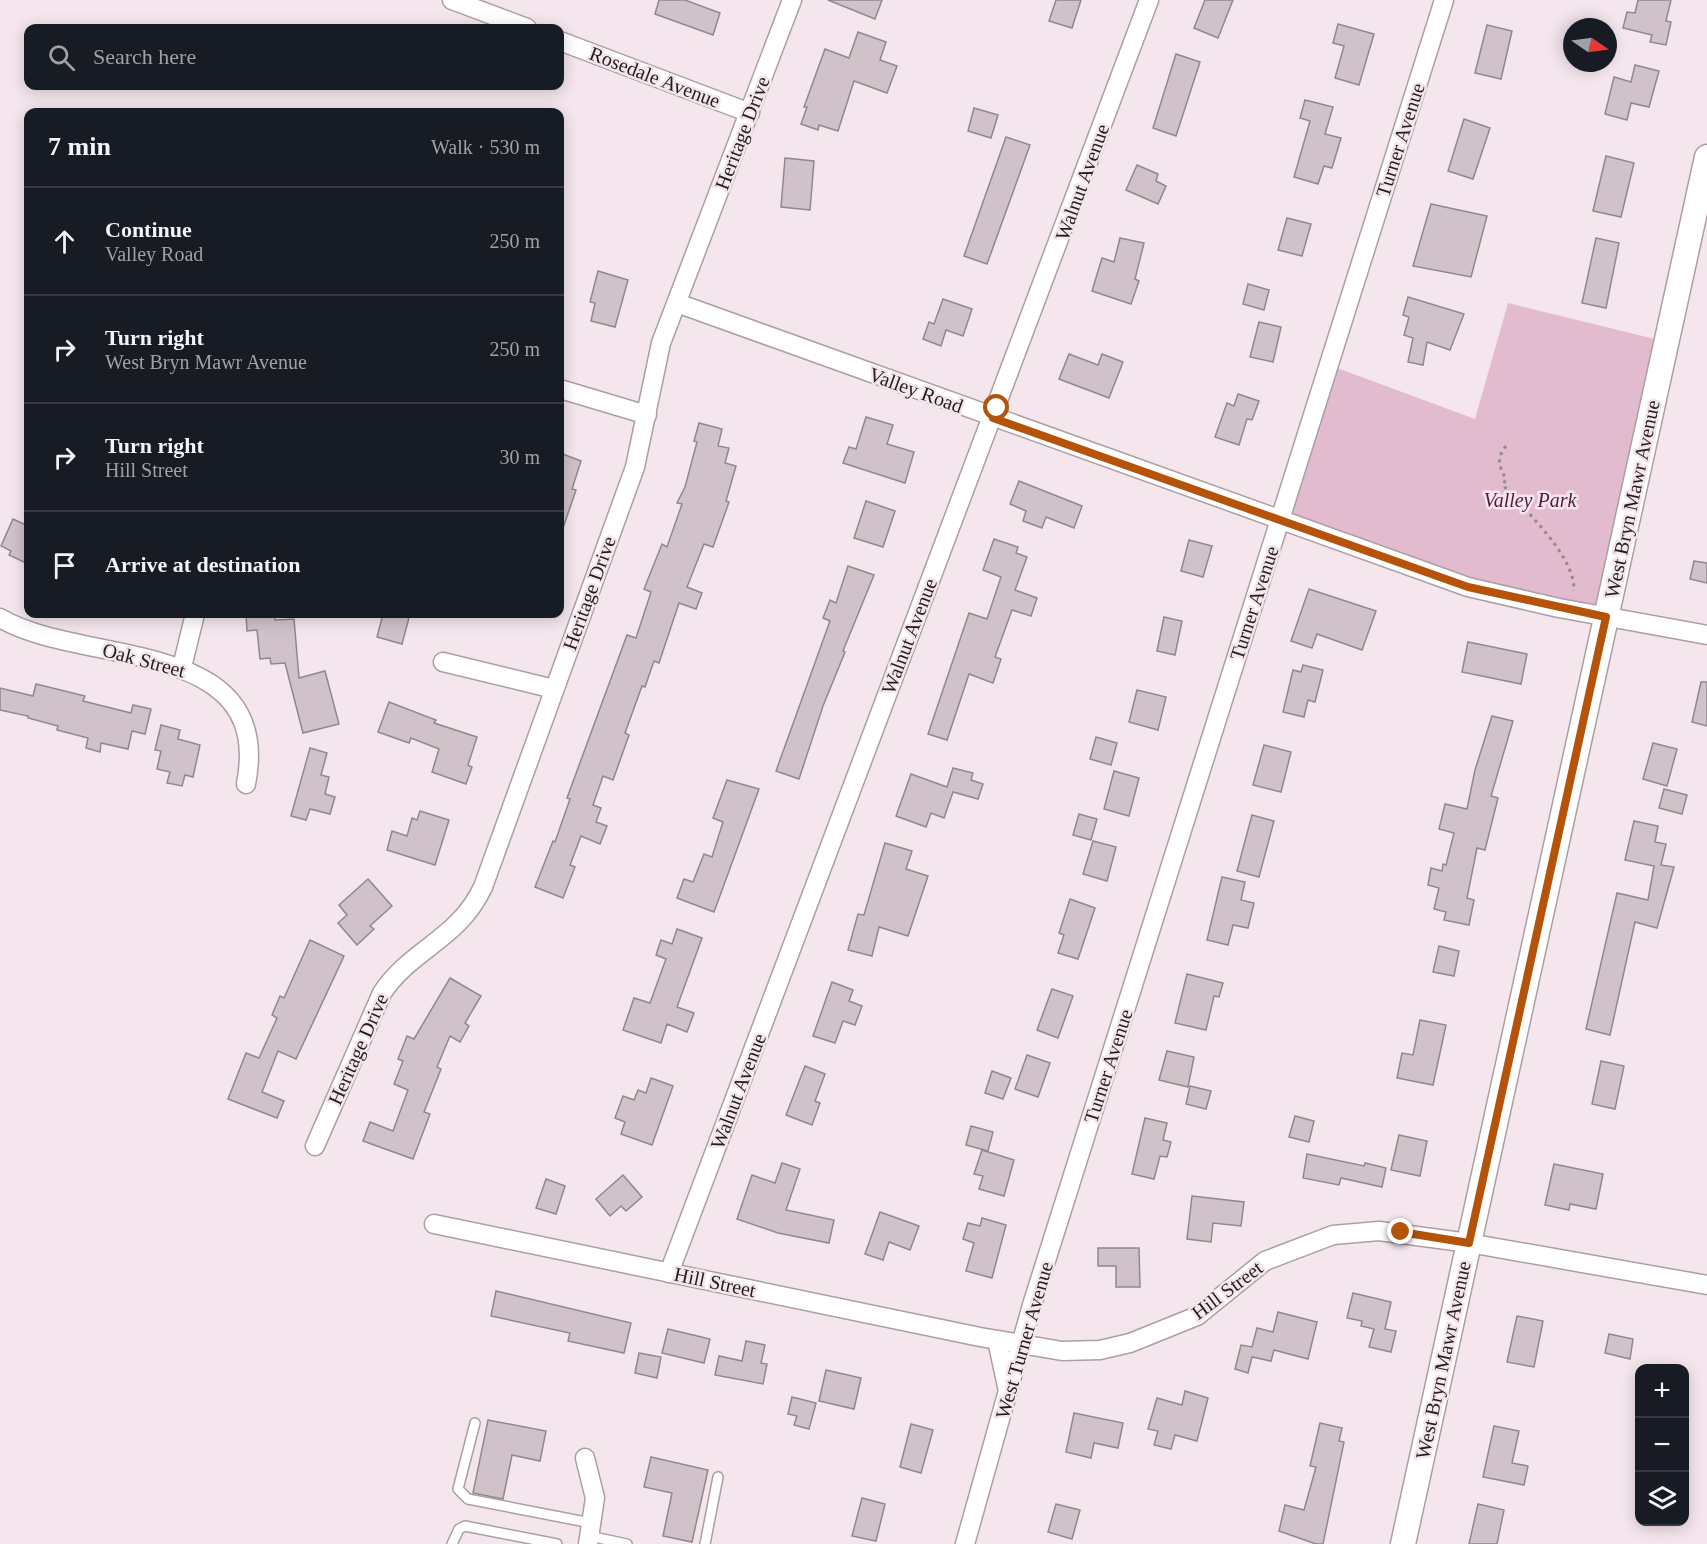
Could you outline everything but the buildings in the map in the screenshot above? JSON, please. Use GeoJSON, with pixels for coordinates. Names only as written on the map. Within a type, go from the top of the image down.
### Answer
{"type":"FeatureCollection","features":[{"type":"Feature","properties":{"kind":"street"},"geometry":{"type":"LineString","coordinates":[[452,0],[516,24]]}},
{"type":"Feature","properties":{"kind":"street","name":"Heritage Drive"},"geometry":{"type":"LineString","coordinates":[[315,1146],[386,988],[398,972],[461,922],[478,897],[635,468],[661,343],[792,0]]}},
{"type":"Feature","properties":{"kind":"street","name":"Walnut Avenue"},"geometry":{"type":"LineString","coordinates":[[669,1273],[1149,0]]}},
{"type":"Feature","properties":{"kind":"street","name":"Turner Avenue"},"geometry":{"type":"LineString","coordinates":[[1085,1137],[1444,0]]}},
{"type":"Feature","properties":{"kind":"street","name":"Rosedale Avenue"},"geometry":{"type":"LineString","coordinates":[[564,43],[750,113]]}},
{"type":"Feature","properties":{"kind":"street","name":"West Bryn Mawr Avenue"},"geometry":{"type":"LineString","coordinates":[[1403,1544],[1707,157]]}},
{"type":"Feature","properties":{"kind":"street","name":"Valley Road"},"geometry":{"type":"LineString","coordinates":[[676,303],[1468,587],[1606,617],[1707,635]]}},
{"type":"Feature","properties":{"kind":"street"},"geometry":{"type":"LineString","coordinates":[[564,390],[647,415]]}},
{"type":"Feature","properties":{"kind":"street","name":"Oak Street"},"geometry":{"type":"LineString","coordinates":[[0,618],[35,634],[182,667],[217,686],[235,704],[246,729],[249,748],[246,784]]}},
{"type":"Feature","properties":{"kind":"street"},"geometry":{"type":"LineString","coordinates":[[182,667],[194,618]]}},
{"type":"Feature","properties":{"kind":"street"},"geometry":{"type":"LineString","coordinates":[[443,662],[554,690]]}},
{"type":"Feature","properties":{"kind":"street","name":"West Turner Avenue"},"geometry":{"type":"LineString","coordinates":[[965,1544],[1022,1344],[1085,1137]]}},
{"type":"Feature","properties":{"kind":"street","name":"Hill Street"},"geometry":{"type":"LineString","coordinates":[[434,1224],[997,1340],[1078,1352],[1100,1350],[1148,1338],[1197,1316],[1265,1261],[1333,1235],[1380,1231],[1469,1243],[1707,1285]]}},
{"type":"Feature","properties":{"kind":"street"},"geometry":{"type":"LineString","coordinates":[[997,1340],[1008,1393]]}},
{"type":"Feature","properties":{"kind":"street"},"geometry":{"type":"LineString","coordinates":[[585,1458],[595,1498],[590,1534]]}},
{"type":"Feature","properties":{"kind":"lane"},"geometry":{"type":"LineString","coordinates":[[475,1423],[458,1489],[468,1499],[627,1544]]}},
{"type":"Feature","properties":{"kind":"lane"},"geometry":{"type":"LineString","coordinates":[[705,1544],[718,1477]]}},
{"type":"Feature","properties":{"kind":"lane"},"geometry":{"type":"LineString","coordinates":[[452,1544],[459,1529],[465,1526],[557,1544]]}},
{"type":"Feature","properties":{"kind":"path"},"geometry":{"type":"LineString","coordinates":[[1506,446],[1501,452],[1499,465],[1506,479],[1503,485],[1552,540],[1572,572],[1574,591]]}},
{"type":"Feature","properties":{"kind":"green space","name":"Valley Park"},"geometry":{"type":"Polygon","coordinates":[[[1508,303],[1667,342],[1606,617],[1559,608],[1280,520],[1329,365],[1475,419],[1508,303]]]}},
{"type":"Feature","properties":{"kind":"route"},"geometry":{"type":"LineString","coordinates":[[997,408],[993,418],[1468,587],[1606,617],[1469,1243],[1401,1232]]}}]}
